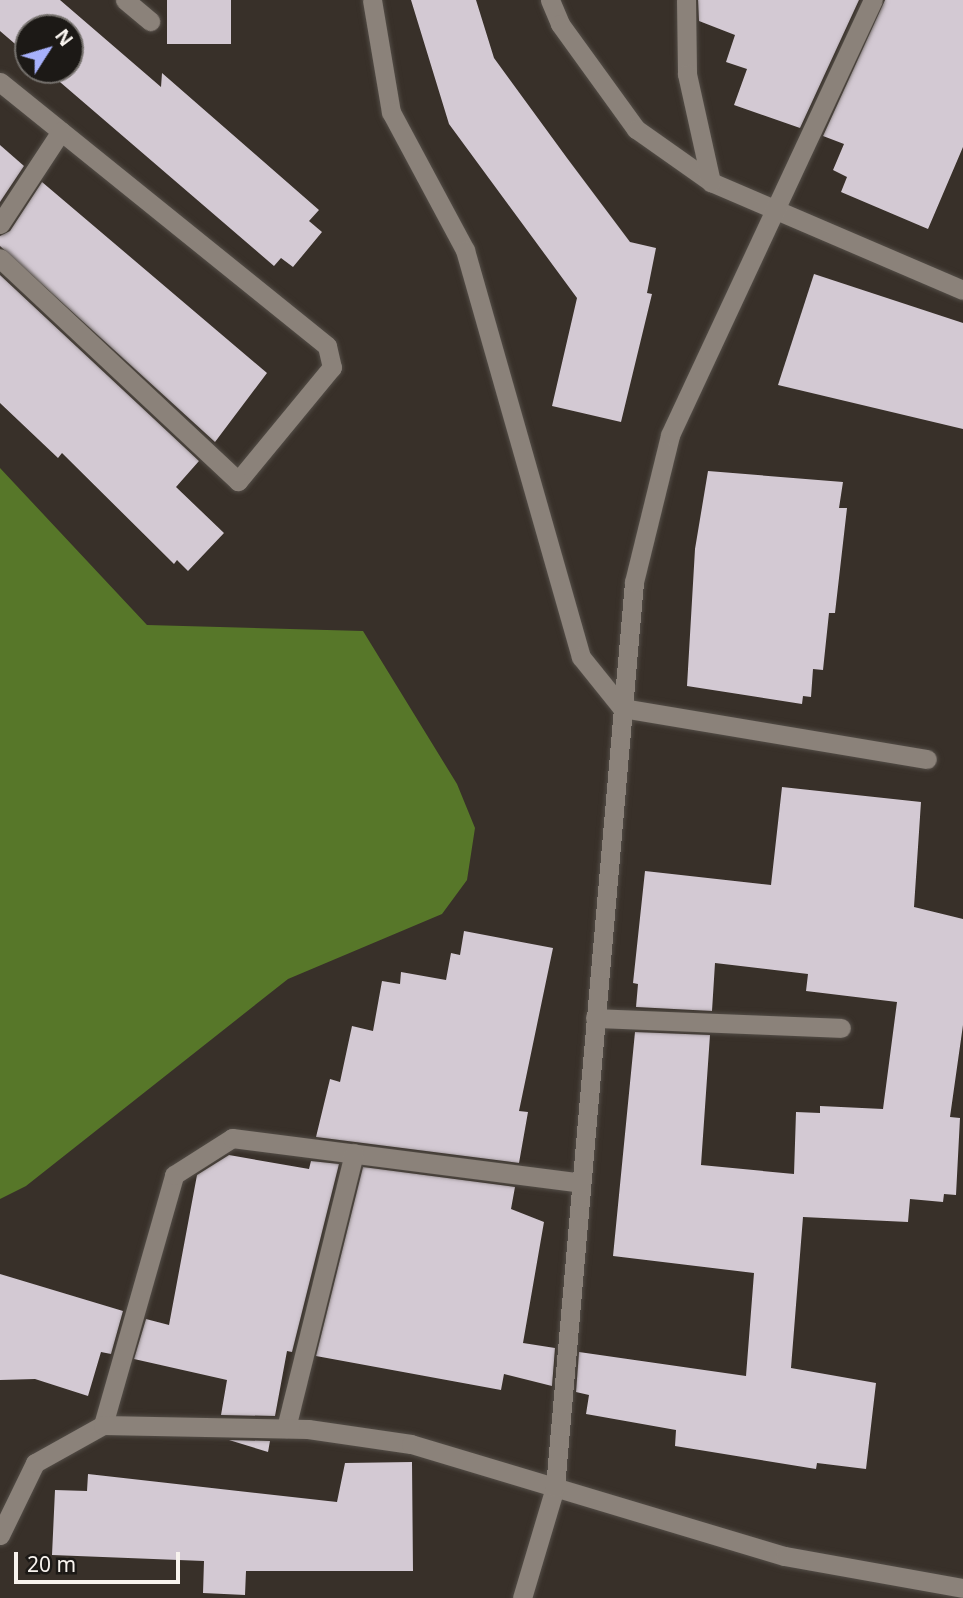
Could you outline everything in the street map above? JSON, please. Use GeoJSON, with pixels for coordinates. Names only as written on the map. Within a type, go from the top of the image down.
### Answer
{"type":"FeatureCollection","features":[{"type":"Feature","properties":{"kind":"street"},"geometry":{"type":"LineString","coordinates":[[125,0],[150,21]]}},
{"type":"Feature","properties":{"kind":"street"},"geometry":{"type":"LineString","coordinates":[[372,0],[391,112],[465,250],[581,657],[622,708],[927,759]]}},
{"type":"Feature","properties":{"kind":"street"},"geometry":{"type":"LineString","coordinates":[[550,0],[560,24],[636,129],[711,182],[963,290]]}},
{"type":"Feature","properties":{"kind":"street"},"geometry":{"type":"LineString","coordinates":[[686,0],[687,75],[711,182]]}},
{"type":"Feature","properties":{"kind":"street"},"geometry":{"type":"LineString","coordinates":[[522,1598],[555,1487],[634,582],[670,435],[778,212],[873,0]]}},
{"type":"Feature","properties":{"kind":"street"},"geometry":{"type":"LineString","coordinates":[[0,82],[327,346],[332,368],[238,481],[0,258]]}},
{"type":"Feature","properties":{"kind":"street"},"geometry":{"type":"LineString","coordinates":[[0,224],[61,131]]}},
{"type":"Feature","properties":{"kind":"street"},"geometry":{"type":"LineString","coordinates":[[595,1018],[841,1028]]}},
{"type":"Feature","properties":{"kind":"street"},"geometry":{"type":"LineString","coordinates":[[103,1425],[174,1175],[232,1138],[581,1183]]}},
{"type":"Feature","properties":{"kind":"street"},"geometry":{"type":"LineString","coordinates":[[286,1427],[354,1153]]}},
{"type":"Feature","properties":{"kind":"street"},"geometry":{"type":"LineString","coordinates":[[0,1535],[35,1464],[103,1425],[286,1427],[411,1444],[785,1556],[963,1588]]}},
{"type":"Feature","properties":{"kind":"green space"},"geometry":{"type":"Polygon","coordinates":[[[0,468],[147,625],[363,631],[457,784],[475,828],[467,880],[442,914],[288,979],[26,1186],[0,1199],[0,468]]]}},
{"type":"Feature","properties":{"kind":"building"},"geometry":{"type":"Polygon","coordinates":[[[0,0],[60,0],[76,14],[14,14],[14,43],[0,31],[0,0]]]}},
{"type":"Feature","properties":{"kind":"building"},"geometry":{"type":"Polygon","coordinates":[[[167,0],[231,0],[231,44],[167,44],[167,0]]]}},
{"type":"Feature","properties":{"kind":"building"},"geometry":{"type":"Polygon","coordinates":[[[411,0],[476,0],[494,58],[630,242],[656,248],[647,293],[652,294],[621,422],[552,406],[577,298],[449,124],[411,0]]]}},
{"type":"Feature","properties":{"kind":"building"},"geometry":{"type":"Polygon","coordinates":[[[698,0],[859,0],[800,128],[734,105],[747,69],[726,62],[735,35],[699,21],[698,0]]]}},
{"type":"Feature","properties":{"kind":"building"},"geometry":{"type":"Polygon","coordinates":[[[885,0],[963,0],[963,147],[928,229],[841,192],[847,177],[833,170],[844,144],[823,136],[885,0]]]}},
{"type":"Feature","properties":{"kind":"building"},"geometry":{"type":"Polygon","coordinates":[[[84,21],[161,87],[162,73],[319,210],[309,221],[322,232],[293,267],[281,258],[274,266],[62,84],[84,84],[84,21]]]}},
{"type":"Feature","properties":{"kind":"building"},"geometry":{"type":"Polygon","coordinates":[[[0,145],[24,166],[0,202],[0,145]]]}},
{"type":"Feature","properties":{"kind":"building"},"geometry":{"type":"Polygon","coordinates":[[[42,182],[267,373],[215,442],[0,246],[0,236],[10,231],[42,182]]]}},
{"type":"Feature","properties":{"kind":"building"},"geometry":{"type":"Polygon","coordinates":[[[814,274],[963,323],[963,429],[778,385],[814,274]]]}},
{"type":"Feature","properties":{"kind":"building"},"geometry":{"type":"Polygon","coordinates":[[[0,275],[199,461],[176,487],[224,533],[188,571],[177,560],[174,564],[62,453],[58,458],[0,403],[0,275]]]}},
{"type":"Feature","properties":{"kind":"building"},"geometry":{"type":"Polygon","coordinates":[[[708,471],[843,482],[839,508],[847,508],[835,613],[829,613],[823,670],[813,669],[811,697],[803,696],[802,704],[687,686],[695,549],[708,471]]]}},
{"type":"Feature","properties":{"kind":"building"},"geometry":{"type":"Polygon","coordinates":[[[782,787],[921,802],[914,907],[963,919],[963,1025],[950,1117],[960,1118],[956,1195],[944,1194],[943,1202],[910,1199],[908,1222],[803,1217],[791,1368],[876,1383],[866,1469],[817,1463],[816,1469],[675,1446],[676,1430],[586,1414],[589,1395],[576,1392],[579,1352],[746,1376],[754,1273],[613,1256],[635,1032],[710,1035],[701,1165],[794,1174],[796,1112],[820,1113],[820,1106],[883,1109],[897,1002],[806,991],[808,974],[715,963],[712,1011],[636,1007],[638,984],[633,983],[645,871],[771,885],[782,787]]]}},
{"type":"Feature","properties":{"kind":"building"},"geometry":{"type":"Polygon","coordinates":[[[464,931],[553,948],[519,1111],[528,1112],[519,1163],[316,1137],[330,1079],[340,1082],[352,1026],[373,1031],[382,981],[400,984],[401,972],[446,980],[451,953],[460,955],[464,931]]]}},
{"type":"Feature","properties":{"kind":"building"},"geometry":{"type":"Polygon","coordinates":[[[229,1155],[309,1169],[311,1161],[339,1164],[292,1352],[287,1351],[275,1416],[221,1415],[227,1380],[134,1359],[146,1319],[169,1325],[197,1175],[229,1155]]]}},
{"type":"Feature","properties":{"kind":"building"},"geometry":{"type":"Polygon","coordinates":[[[363,1167],[515,1187],[511,1209],[544,1222],[523,1343],[555,1348],[552,1386],[504,1374],[501,1390],[316,1356],[363,1167]]]}},
{"type":"Feature","properties":{"kind":"building"},"geometry":{"type":"Polygon","coordinates":[[[0,1274],[123,1311],[111,1354],[101,1352],[88,1396],[35,1379],[0,1380],[0,1274]]]}},
{"type":"Feature","properties":{"kind":"building"},"geometry":{"type":"Polygon","coordinates":[[[229,1440],[270,1441],[268,1452],[229,1440]]]}},
{"type":"Feature","properties":{"kind":"building"},"geometry":{"type":"Polygon","coordinates":[[[412,1462],[413,1571],[246,1571],[245,1595],[203,1593],[204,1561],[52,1555],[55,1490],[87,1491],[88,1474],[337,1502],[345,1463],[412,1462]]]}}]}
